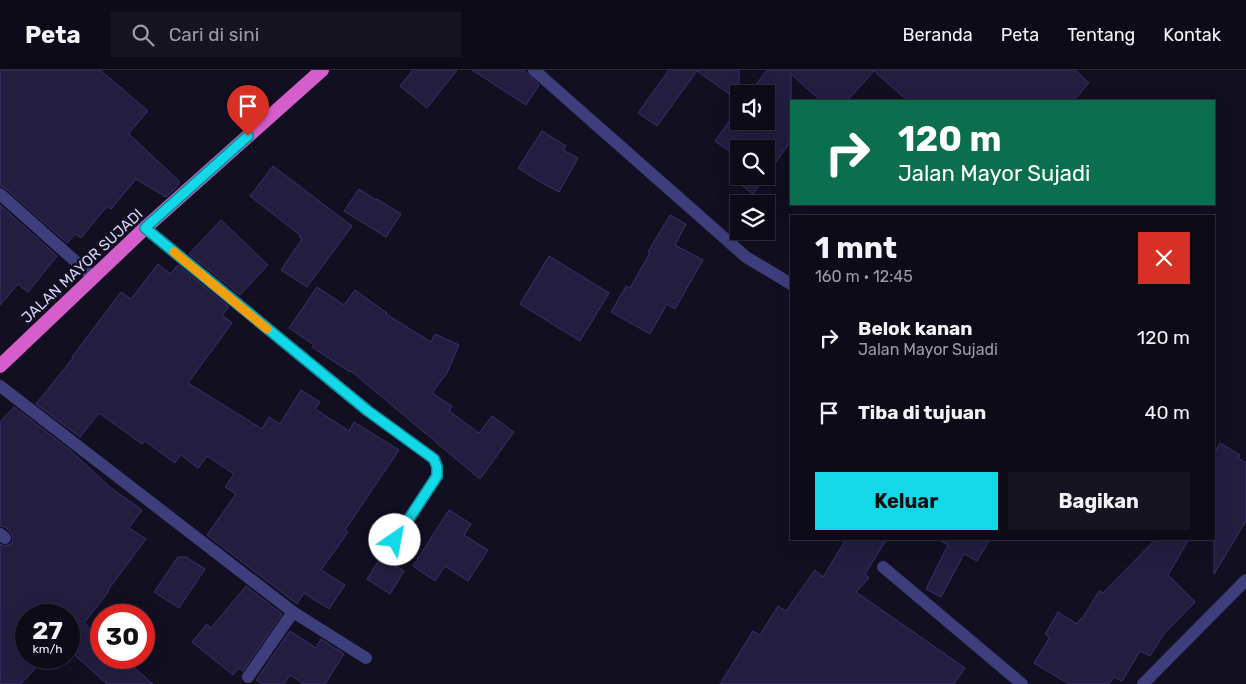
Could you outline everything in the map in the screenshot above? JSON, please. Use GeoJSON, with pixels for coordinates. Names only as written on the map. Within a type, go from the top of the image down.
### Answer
{"type":"FeatureCollection","features":[{"type":"Feature","properties":{"kind":"highway","name":"JALAN MAYOR SUJADI"},"geometry":{"type":"LineString","coordinates":[[0,366],[145,228],[322,70]]}},
{"type":"Feature","properties":{"kind":"street"},"geometry":{"type":"LineString","coordinates":[[534,70],[746,257],[790,283]]}},
{"type":"Feature","properties":{"kind":"street"},"geometry":{"type":"LineString","coordinates":[[0,194],[93,278]]}},
{"type":"Feature","properties":{"kind":"street"},"geometry":{"type":"LineString","coordinates":[[145,228],[368,411],[434,459],[437,467],[437,476],[395,540]]}},
{"type":"Feature","properties":{"kind":"street"},"geometry":{"type":"LineString","coordinates":[[0,386],[293,612],[366,658]]}},
{"type":"Feature","properties":{"kind":"street"},"geometry":{"type":"LineString","coordinates":[[884,567],[1022,684]]}},
{"type":"Feature","properties":{"kind":"street"},"geometry":{"type":"LineString","coordinates":[[1143,684],[1246,580]]}},
{"type":"Feature","properties":{"kind":"street"},"geometry":{"type":"LineString","coordinates":[[248,677],[293,612]]}},
{"type":"Feature","properties":{"kind":"building"},"geometry":{"type":"Polygon","coordinates":[[[0,70],[100,70],[148,111],[129,134],[180,182],[166,197],[136,179],[111,209],[107,206],[81,238],[75,234],[67,243],[5,188],[0,186],[0,70]]]}},
{"type":"Feature","properties":{"kind":"building"},"geometry":{"type":"Polygon","coordinates":[[[413,70],[457,70],[427,108],[400,86],[413,70]]]}},
{"type":"Feature","properties":{"kind":"building"},"geometry":{"type":"Polygon","coordinates":[[[472,70],[524,70],[539,85],[526,105],[472,70]]]}},
{"type":"Feature","properties":{"kind":"building"},"geometry":{"type":"Polygon","coordinates":[[[669,70],[739,70],[739,85],[730,85],[730,95],[697,71],[657,126],[638,113],[669,70]]]}},
{"type":"Feature","properties":{"kind":"building"},"geometry":{"type":"Polygon","coordinates":[[[767,70],[1075,70],[1089,83],[1074,100],[907,100],[874,71],[848,100],[820,100],[791,74],[790,142],[775,163],[775,140],[730,140],[730,152],[715,141],[730,120],[730,130],[775,130],[775,85],[756,85],[767,70]]]}},
{"type":"Feature","properties":{"kind":"building"},"geometry":{"type":"Polygon","coordinates":[[[542,131],[566,146],[563,150],[578,158],[559,192],[518,168],[542,131]]]}},
{"type":"Feature","properties":{"kind":"building"},"geometry":{"type":"Polygon","coordinates":[[[273,166],[352,226],[307,287],[281,270],[302,239],[299,237],[301,236],[250,196],[273,166]]]}},
{"type":"Feature","properties":{"kind":"building"},"geometry":{"type":"Polygon","coordinates":[[[741,185],[760,185],[753,194],[741,185]]]}},
{"type":"Feature","properties":{"kind":"building"},"geometry":{"type":"Polygon","coordinates":[[[359,189],[401,214],[386,237],[344,211],[359,189]]]}},
{"type":"Feature","properties":{"kind":"building"},"geometry":{"type":"Polygon","coordinates":[[[0,205],[57,256],[28,292],[18,284],[0,305],[0,205]]]}},
{"type":"Feature","properties":{"kind":"building"},"geometry":{"type":"Polygon","coordinates":[[[670,215],[686,224],[675,245],[703,260],[675,309],[667,304],[650,334],[611,312],[626,286],[630,288],[650,253],[648,252],[670,215]]]}},
{"type":"Feature","properties":{"kind":"building"},"geometry":{"type":"Polygon","coordinates":[[[221,220],[268,265],[240,295],[189,254],[221,220]]]}},
{"type":"Feature","properties":{"kind":"building"},"geometry":{"type":"Polygon","coordinates":[[[549,256],[609,293],[580,341],[520,304],[549,256]]]}},
{"type":"Feature","properties":{"kind":"building"},"geometry":{"type":"Polygon","coordinates":[[[158,264],[170,274],[178,265],[229,307],[222,315],[232,323],[188,383],[262,429],[269,417],[280,424],[301,390],[320,402],[315,409],[349,431],[354,422],[399,450],[345,530],[348,532],[321,570],[345,585],[329,609],[304,593],[297,604],[207,535],[236,494],[225,487],[234,474],[207,456],[198,468],[181,455],[175,463],[145,441],[142,444],[99,413],[80,437],[36,404],[73,358],[121,292],[131,299],[158,264]]]}},
{"type":"Feature","properties":{"kind":"building"},"geometry":{"type":"Polygon","coordinates":[[[317,287],[344,305],[355,290],[386,314],[431,342],[435,334],[459,345],[447,373],[432,393],[452,406],[449,411],[479,433],[492,416],[514,432],[480,479],[351,371],[312,347],[314,345],[289,328],[317,287]]]}},
{"type":"Feature","properties":{"kind":"building"},"geometry":{"type":"Polygon","coordinates":[[[14,407],[70,450],[111,488],[142,510],[129,528],[146,539],[99,604],[90,604],[90,615],[84,623],[90,628],[90,669],[80,660],[80,604],[15,604],[15,669],[34,669],[21,684],[0,684],[0,544],[8,545],[12,543],[13,539],[5,527],[0,526],[0,422],[14,407]]]}},
{"type":"Feature","properties":{"kind":"building"},"geometry":{"type":"Polygon","coordinates":[[[1220,443],[1240,455],[1238,458],[1246,463],[1246,521],[1214,574],[1215,540],[1215,452],[1220,443]]]}},
{"type":"Feature","properties":{"kind":"building"},"geometry":{"type":"Polygon","coordinates":[[[449,510],[471,524],[464,535],[488,550],[468,581],[445,566],[435,581],[413,566],[449,510]]]}},
{"type":"Feature","properties":{"kind":"building"},"geometry":{"type":"Polygon","coordinates":[[[845,540],[886,540],[865,574],[869,578],[856,592],[965,668],[954,684],[720,684],[753,631],[760,635],[778,606],[786,611],[815,570],[823,577],[845,540]]]}},
{"type":"Feature","properties":{"kind":"building"},"geometry":{"type":"Polygon","coordinates":[[[939,540],[989,540],[977,561],[964,554],[941,597],[926,589],[948,545],[939,540]]]}},
{"type":"Feature","properties":{"kind":"building"},"geometry":{"type":"Polygon","coordinates":[[[1155,540],[1188,540],[1168,575],[1195,602],[1163,635],[1150,656],[1140,651],[1122,681],[1114,677],[1109,684],[1069,684],[1034,663],[1050,637],[1045,634],[1058,612],[1077,624],[1099,591],[1103,593],[1155,540]]]}},
{"type":"Feature","properties":{"kind":"building"},"geometry":{"type":"Polygon","coordinates":[[[178,557],[186,557],[205,569],[179,608],[154,592],[178,557]]]}},
{"type":"Feature","properties":{"kind":"building"},"geometry":{"type":"Polygon","coordinates":[[[381,557],[404,571],[390,594],[367,579],[381,557]]]}},
{"type":"Feature","properties":{"kind":"building"},"geometry":{"type":"Polygon","coordinates":[[[246,586],[282,614],[243,671],[239,668],[233,675],[192,642],[207,624],[211,628],[246,586]]]}},
{"type":"Feature","properties":{"kind":"building"},"geometry":{"type":"Polygon","coordinates":[[[290,631],[316,648],[321,639],[344,654],[325,684],[304,684],[290,675],[284,684],[263,684],[256,680],[290,631]]]}},
{"type":"Feature","properties":{"kind":"building"},"geometry":{"type":"Polygon","coordinates":[[[90,669],[136,669],[153,684],[107,684],[90,669]]]}},
{"type":"Feature","properties":{"kind":"slow traffic"},"geometry":{"type":"LineString","coordinates":[[174,252],[267,329]]}},
{"type":"Feature","properties":{"kind":"route"},"geometry":{"type":"LineString","coordinates":[[248,136],[145,228],[368,411],[434,459],[437,467],[437,476],[395,540]]}}]}
